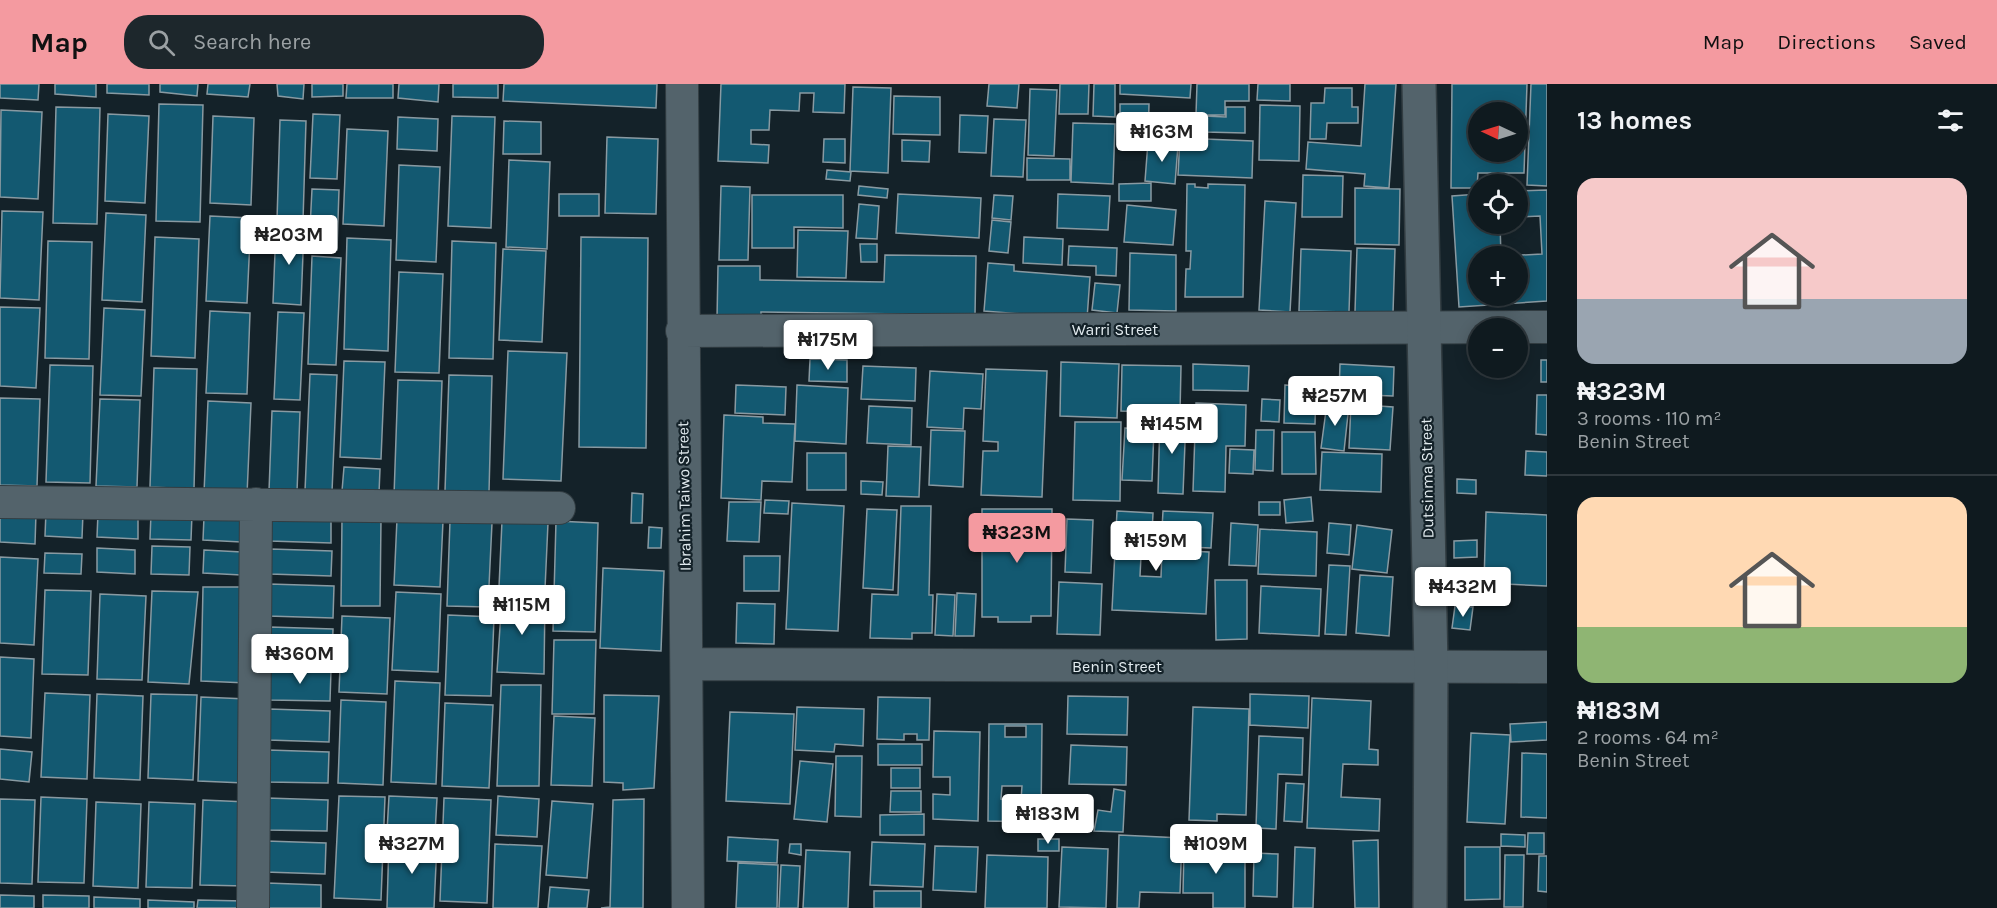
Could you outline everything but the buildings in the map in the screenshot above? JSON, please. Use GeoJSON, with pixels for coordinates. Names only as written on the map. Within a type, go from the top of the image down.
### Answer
{"type":"FeatureCollection","features":[{"type":"Feature","properties":{"kind":"street","name":"Ibrahim Taiwo Street"},"geometry":{"type":"LineString","coordinates":[[682,84],[688,908]]}},
{"type":"Feature","properties":{"kind":"street","name":"Dutsinma Street"},"geometry":{"type":"LineString","coordinates":[[1419,84],[1431,667],[1430,908]]}},
{"type":"Feature","properties":{"kind":"street","name":"Warri Street"},"geometry":{"type":"LineString","coordinates":[[682,331],[1547,327]]}},
{"type":"Feature","properties":{"kind":"street"},"geometry":{"type":"LineString","coordinates":[[0,502],[559,508]]}},
{"type":"Feature","properties":{"kind":"street"},"geometry":{"type":"LineString","coordinates":[[252,908],[256,504]]}},
{"type":"Feature","properties":{"kind":"street","name":"Benin Street"},"geometry":{"type":"LineString","coordinates":[[687,664],[1547,667]]}}]}
